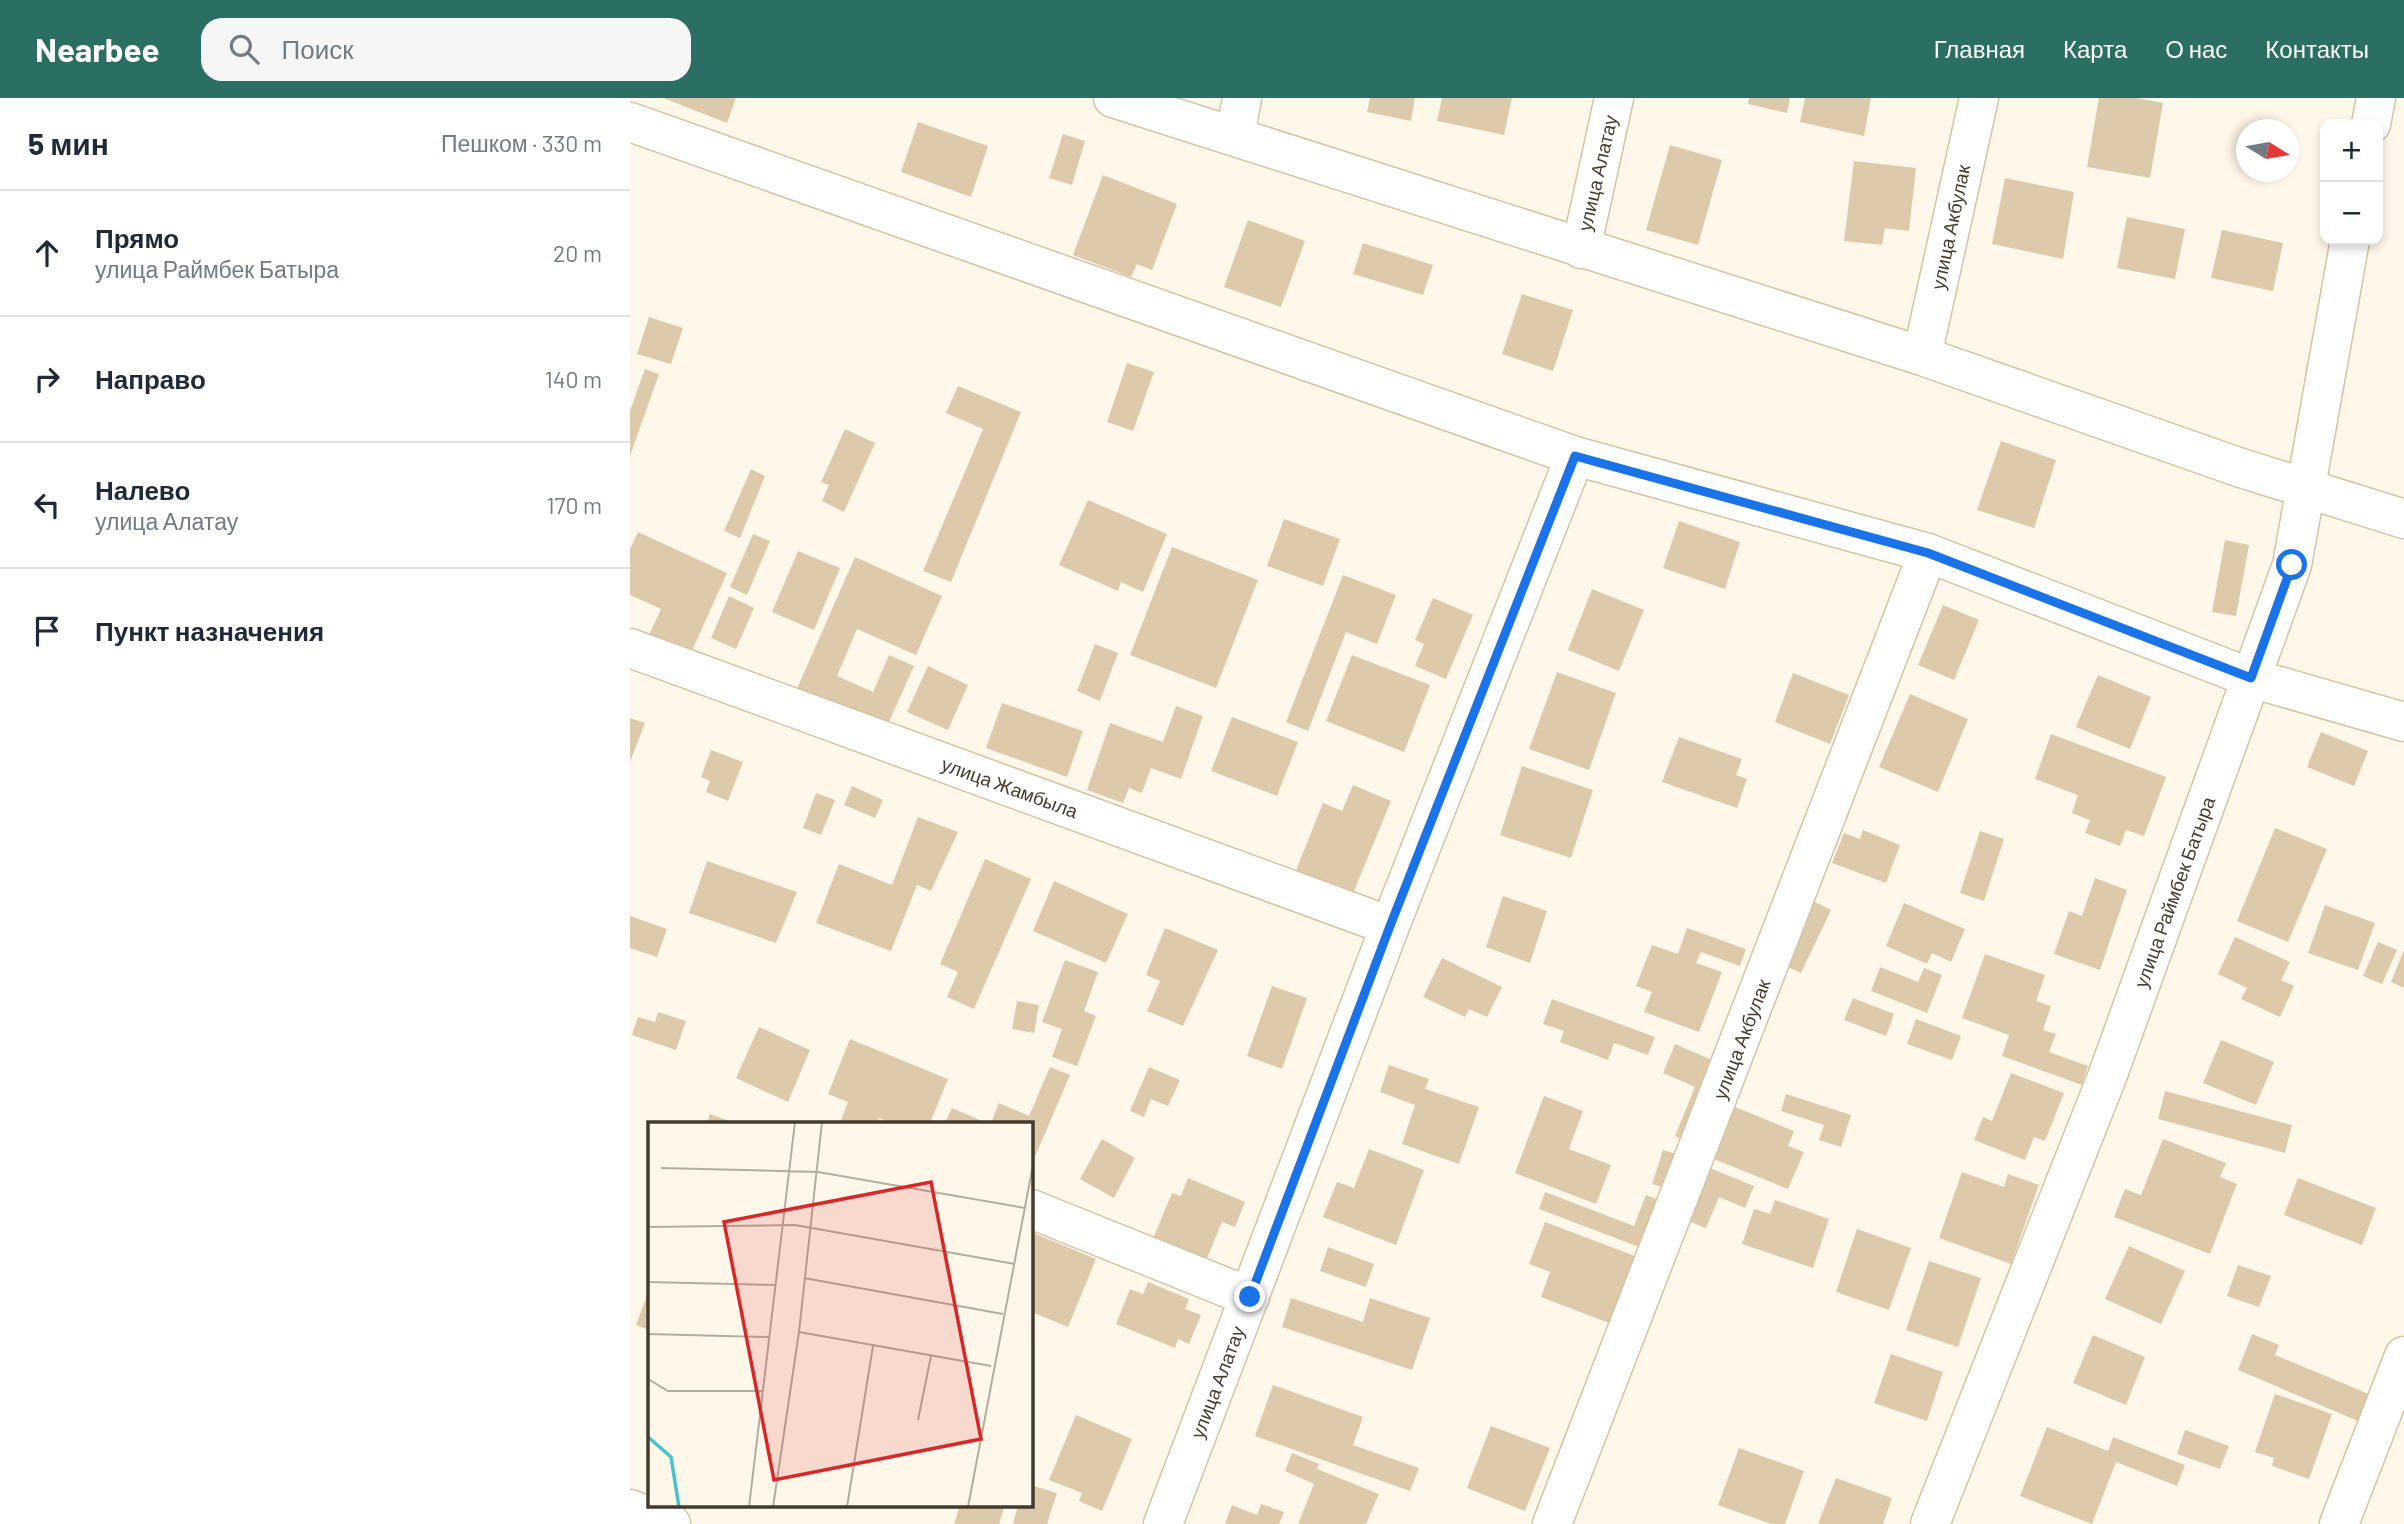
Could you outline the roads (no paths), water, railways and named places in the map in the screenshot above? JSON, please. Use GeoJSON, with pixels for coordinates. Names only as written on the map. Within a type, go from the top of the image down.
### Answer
{"type":"FeatureCollection","features":[{"type":"Feature","properties":{"kind":"street"},"geometry":{"type":"LineString","coordinates":[[1113,98],[1922,356],[2238,467],[2404,519]]}},
{"type":"Feature","properties":{"kind":"street"},"geometry":{"type":"LineString","coordinates":[[1235,137],[1242,98]]}},
{"type":"Feature","properties":{"kind":"street","name":"улица Алатау"},"geometry":{"type":"LineString","coordinates":[[1581,249],[1614,98]]}},
{"type":"Feature","properties":{"kind":"street","name":"улица Акбулак"},"geometry":{"type":"LineString","coordinates":[[1922,356],[1979,98]]}},
{"type":"Feature","properties":{"kind":"street"},"geometry":{"type":"LineString","coordinates":[[2372,119],[2376,98]]}},
{"type":"Feature","properties":{"kind":"street"},"geometry":{"type":"LineString","coordinates":[[630,122],[1575,456],[1928,553],[2251,678],[2404,722]]}},
{"type":"Feature","properties":{"kind":"street","name":"улица Раймбек Батыра"},"geometry":{"type":"LineString","coordinates":[[1930,1524],[2107,1077],[2292,565],[2349,245]]}},
{"type":"Feature","properties":{"kind":"street","name":"улица Алатау"},"geometry":{"type":"LineString","coordinates":[[1163,1524],[1390,926],[1575,456]]}},
{"type":"Feature","properties":{"kind":"street","name":"улица Акбулак"},"geometry":{"type":"LineString","coordinates":[[1552,1524],[1928,553]]}},
{"type":"Feature","properties":{"kind":"street","name":"улица Жамбыла"},"geometry":{"type":"LineString","coordinates":[[630,648],[1390,926]]}},
{"type":"Feature","properties":{"kind":"street"},"geometry":{"type":"LineString","coordinates":[[1032,1209],[1250,1297]]}},
{"type":"Feature","properties":{"kind":"street"},"geometry":{"type":"LineString","coordinates":[[2339,1524],[2404,1356]]}},
{"type":"Feature","properties":{"kind":"street"},"geometry":{"type":"LineString","coordinates":[[630,1509],[671,1524]]}}]}
